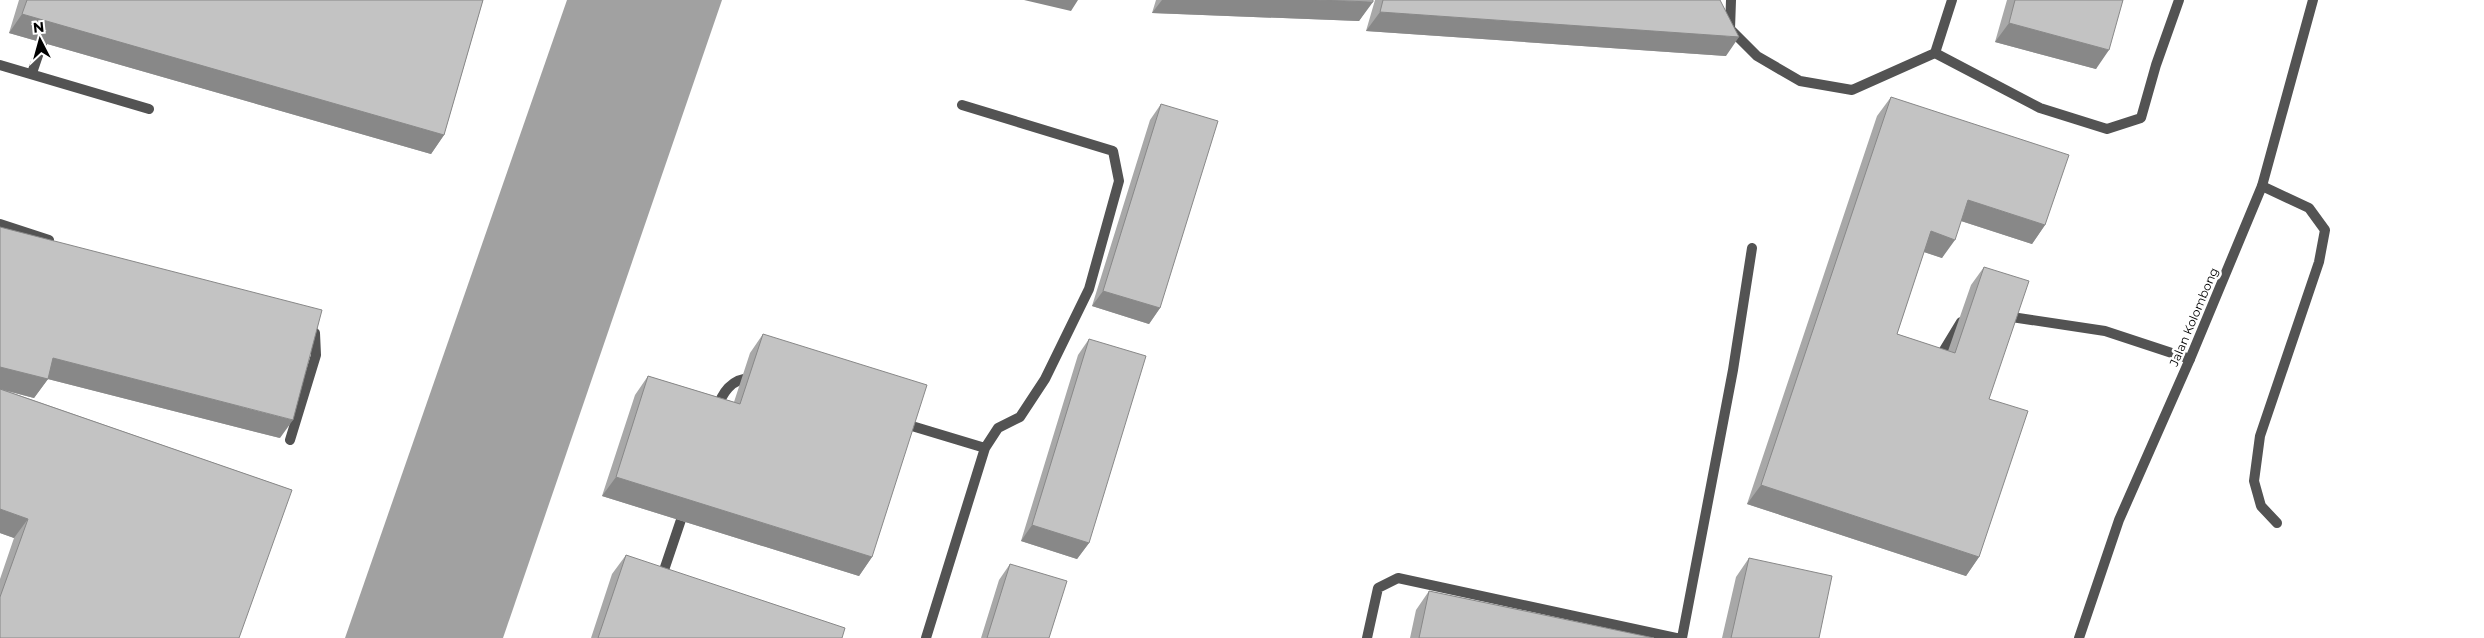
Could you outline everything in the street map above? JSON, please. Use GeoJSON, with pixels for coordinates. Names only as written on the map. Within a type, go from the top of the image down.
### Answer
{"type":"FeatureCollection","features":[{"type":"Feature","properties":{"kind":"street"},"geometry":{"type":"LineString","coordinates":[[1731,0],[1730,30],[1757,56],[1800,81],[1852,90],[1935,53],[1952,0]]}},
{"type":"Feature","properties":{"kind":"street"},"geometry":{"type":"LineString","coordinates":[[1935,53],[2040,108],[2107,129],[2140,118],[2179,0]]}},
{"type":"Feature","properties":{"kind":"street","name":"Jalan Kolombong"},"geometry":{"type":"LineString","coordinates":[[2079,638],[2119,520],[2190,359],[2262,186],[2313,0]]}},
{"type":"Feature","properties":{"kind":"street"},"geometry":{"type":"LineString","coordinates":[[32,73],[51,18]]}},
{"type":"Feature","properties":{"kind":"street"},"geometry":{"type":"LineString","coordinates":[[0,65],[149,109]]}},
{"type":"Feature","properties":{"kind":"street"},"geometry":{"type":"LineString","coordinates":[[926,638],[985,448],[998,428],[1020,417],[1045,379],[1089,289],[1119,181],[1113,151],[962,105]]}},
{"type":"Feature","properties":{"kind":"street"},"geometry":{"type":"LineString","coordinates":[[2262,186],[2309,208],[2325,230],[2319,262],[2260,436],[2254,481],[2261,506],[2277,523]]}},
{"type":"Feature","properties":{"kind":"street"},"geometry":{"type":"LineString","coordinates":[[0,224],[57,242]]}},
{"type":"Feature","properties":{"kind":"street"},"geometry":{"type":"LineString","coordinates":[[1682,638],[1733,370],[1752,248]]}},
{"type":"Feature","properties":{"kind":"street"},"geometry":{"type":"LineString","coordinates":[[1936,374],[1944,350],[1964,316],[1973,316]]}},
{"type":"Feature","properties":{"kind":"street"},"geometry":{"type":"LineString","coordinates":[[1998,316],[2015,316],[2105,331],[2190,359]]}},
{"type":"Feature","properties":{"kind":"street"},"geometry":{"type":"LineString","coordinates":[[290,440],[316,354],[315,333],[302,321]]}},
{"type":"Feature","properties":{"kind":"street"},"geometry":{"type":"LineString","coordinates":[[712,424],[721,395],[730,385],[746,378],[760,378]]}},
{"type":"Feature","properties":{"kind":"street"},"geometry":{"type":"LineString","coordinates":[[891,419],[985,448]]}},
{"type":"Feature","properties":{"kind":"street"},"geometry":{"type":"LineString","coordinates":[[660,585],[687,500]]}},
{"type":"Feature","properties":{"kind":"street"},"geometry":{"type":"LineString","coordinates":[[1367,638],[1378,588],[1398,578],[1676,638]]}},
{"type":"Feature","properties":{"kind":"shaded area"},"geometry":{"type":"Polygon","coordinates":[[[567,0],[722,0],[503,638],[345,638],[567,0]]]}},
{"type":"Feature","properties":{"kind":"building"},"geometry":{"type":"Polygon","coordinates":[[[27,0],[483,0],[444,135],[22,14],[27,0]]]}},
{"type":"Feature","properties":{"kind":"building"},"geometry":{"type":"Polygon","coordinates":[[[1315,0],[1373,0],[1373,2],[1315,0]]]}},
{"type":"Feature","properties":{"kind":"building"},"geometry":{"type":"Polygon","coordinates":[[[1383,0],[1720,0],[1739,37],[1380,12],[1383,0]]]}},
{"type":"Feature","properties":{"kind":"building"},"geometry":{"type":"Polygon","coordinates":[[[2015,0],[2123,0],[2109,50],[2009,23],[2015,0]]]}},
{"type":"Feature","properties":{"kind":"building"},"geometry":{"type":"Polygon","coordinates":[[[1891,97],[2069,155],[2045,225],[1968,200],[1955,240],[1931,231],[1897,334],[1955,353],[1984,267],[2029,281],[1989,399],[2028,411],[1979,557],[1761,485],[1891,97]]]}},
{"type":"Feature","properties":{"kind":"building"},"geometry":{"type":"Polygon","coordinates":[[[1161,104],[1218,121],[1160,308],[1103,291],[1161,104]]]}},
{"type":"Feature","properties":{"kind":"building"},"geometry":{"type":"Polygon","coordinates":[[[0,227],[322,310],[293,420],[53,358],[48,379],[0,367],[0,227]]]}},
{"type":"Feature","properties":{"kind":"building"},"geometry":{"type":"Polygon","coordinates":[[[763,334],[927,385],[872,557],[616,477],[648,376],[740,404],[763,334]]]}},
{"type":"Feature","properties":{"kind":"building"},"geometry":{"type":"Polygon","coordinates":[[[1089,339],[1146,356],[1089,543],[1032,525],[1089,339]]]}},
{"type":"Feature","properties":{"kind":"building"},"geometry":{"type":"Polygon","coordinates":[[[0,389],[292,490],[239,638],[0,638],[0,597],[28,519],[0,509],[0,389]]]}},
{"type":"Feature","properties":{"kind":"building"},"geometry":{"type":"Polygon","coordinates":[[[626,555],[845,628],[842,638],[598,638],[626,555]]]}},
{"type":"Feature","properties":{"kind":"building"},"geometry":{"type":"Polygon","coordinates":[[[1749,558],[1832,576],[1819,638],[1731,638],[1749,558]]]}},
{"type":"Feature","properties":{"kind":"building"},"geometry":{"type":"Polygon","coordinates":[[[1010,564],[1067,581],[1049,638],[987,638],[1010,564]]]}},
{"type":"Feature","properties":{"kind":"building"},"geometry":{"type":"Polygon","coordinates":[[[1429,591],[1654,638],[1419,638],[1429,591]]]}}]}
